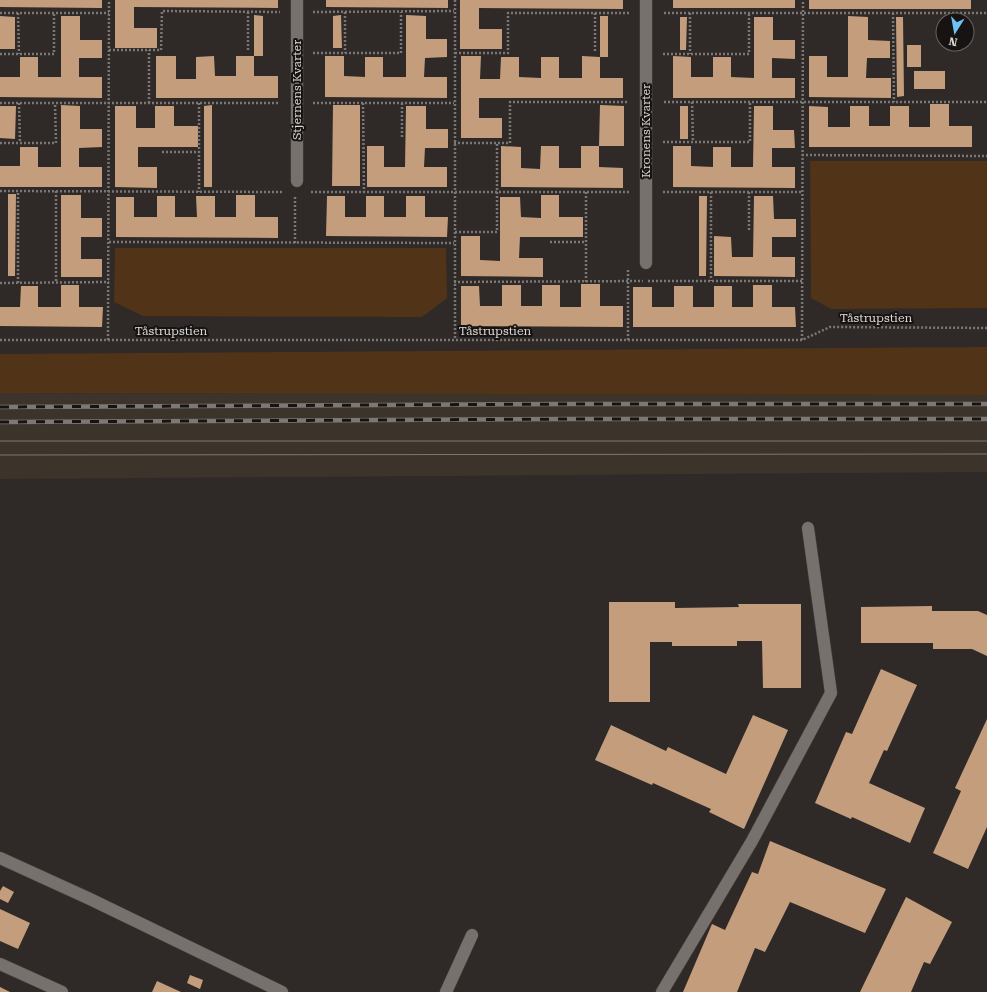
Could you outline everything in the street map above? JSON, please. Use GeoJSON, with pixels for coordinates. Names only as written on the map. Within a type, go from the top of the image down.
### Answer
{"type":"FeatureCollection","features":[{"type":"Feature","properties":{"kind":"street","name":"Kronens Kvarter"},"geometry":{"type":"LineString","coordinates":[[646,0],[646,263]]}},
{"type":"Feature","properties":{"kind":"street","name":"Stjernens Kvarter"},"geometry":{"type":"LineString","coordinates":[[296,187],[297,6]]}},
{"type":"Feature","properties":{"kind":"street"},"geometry":{"type":"LineString","coordinates":[[662,992],[752,841],[831,692],[808,528]]}},
{"type":"Feature","properties":{"kind":"street"},"geometry":{"type":"LineString","coordinates":[[0,858],[90,899],[282,992]]}},
{"type":"Feature","properties":{"kind":"street"},"geometry":{"type":"LineString","coordinates":[[446,992],[472,936]]}},
{"type":"Feature","properties":{"kind":"street"},"geometry":{"type":"LineString","coordinates":[[0,964],[62,992]]}},
{"type":"Feature","properties":{"kind":"path"},"geometry":{"type":"LineString","coordinates":[[108,340],[109,0]]}},
{"type":"Feature","properties":{"kind":"path"},"geometry":{"type":"LineString","coordinates":[[454,0],[455,340]]}},
{"type":"Feature","properties":{"kind":"path"},"geometry":{"type":"LineString","coordinates":[[802,340],[803,0]]}},
{"type":"Feature","properties":{"kind":"path"},"geometry":{"type":"LineString","coordinates":[[109,50],[161,50],[162,11],[248,12],[297,6],[345,12],[454,11]]}},
{"type":"Feature","properties":{"kind":"path"},"geometry":{"type":"LineString","coordinates":[[248,12],[248,50]]}},
{"type":"Feature","properties":{"kind":"path"},"geometry":{"type":"LineString","coordinates":[[345,12],[345,53]]}},
{"type":"Feature","properties":{"kind":"path"},"geometry":{"type":"LineString","coordinates":[[297,53],[401,53],[402,12]]}},
{"type":"Feature","properties":{"kind":"path"},"geometry":{"type":"LineString","coordinates":[[0,13],[109,13]]}},
{"type":"Feature","properties":{"kind":"path"},"geometry":{"type":"LineString","coordinates":[[18,13],[18,54]]}},
{"type":"Feature","properties":{"kind":"path"},"geometry":{"type":"LineString","coordinates":[[0,54],[54,54],[54,13]]}},
{"type":"Feature","properties":{"kind":"path"},"geometry":{"type":"LineString","coordinates":[[454,53],[508,53],[508,13],[987,13]]}},
{"type":"Feature","properties":{"kind":"path"},"geometry":{"type":"LineString","coordinates":[[595,13],[595,52]]}},
{"type":"Feature","properties":{"kind":"path"},"geometry":{"type":"LineString","coordinates":[[690,13],[690,54]]}},
{"type":"Feature","properties":{"kind":"path"},"geometry":{"type":"LineString","coordinates":[[646,54],[749,54],[749,13]]}},
{"type":"Feature","properties":{"kind":"path"},"geometry":{"type":"LineString","coordinates":[[893,13],[894,102]]}},
{"type":"Feature","properties":{"kind":"path"},"geometry":{"type":"LineString","coordinates":[[149,103],[150,50]]}},
{"type":"Feature","properties":{"kind":"path"},"geometry":{"type":"LineString","coordinates":[[454,143],[510,143],[510,102],[987,102]]}},
{"type":"Feature","properties":{"kind":"path"},"geometry":{"type":"LineString","coordinates":[[692,102],[692,142]]}},
{"type":"Feature","properties":{"kind":"path"},"geometry":{"type":"LineString","coordinates":[[646,142],[750,142],[750,102]]}},
{"type":"Feature","properties":{"kind":"path"},"geometry":{"type":"LineString","coordinates":[[0,103],[454,103]]}},
{"type":"Feature","properties":{"kind":"path"},"geometry":{"type":"LineString","coordinates":[[20,103],[20,143]]}},
{"type":"Feature","properties":{"kind":"path"},"geometry":{"type":"LineString","coordinates":[[0,143],[56,143],[55,103]]}},
{"type":"Feature","properties":{"kind":"path"},"geometry":{"type":"LineString","coordinates":[[199,103],[199,192]]}},
{"type":"Feature","properties":{"kind":"path"},"geometry":{"type":"LineString","coordinates":[[363,103],[364,192]]}},
{"type":"Feature","properties":{"kind":"path"},"geometry":{"type":"LineString","coordinates":[[402,103],[402,137]]}},
{"type":"Feature","properties":{"kind":"path"},"geometry":{"type":"LineString","coordinates":[[454,232],[497,232],[497,143]]}},
{"type":"Feature","properties":{"kind":"path"},"geometry":{"type":"LineString","coordinates":[[162,152],[199,152]]}},
{"type":"Feature","properties":{"kind":"path"},"geometry":{"type":"LineString","coordinates":[[802,155],[987,156]]}},
{"type":"Feature","properties":{"kind":"path"},"geometry":{"type":"LineString","coordinates":[[0,191],[199,192],[296,187],[364,192],[802,192]]}},
{"type":"Feature","properties":{"kind":"path"},"geometry":{"type":"LineString","coordinates":[[295,243],[296,187]]}},
{"type":"Feature","properties":{"kind":"path"},"geometry":{"type":"LineString","coordinates":[[18,191],[18,283]]}},
{"type":"Feature","properties":{"kind":"path"},"geometry":{"type":"LineString","coordinates":[[56,191],[56,282]]}},
{"type":"Feature","properties":{"kind":"path"},"geometry":{"type":"LineString","coordinates":[[586,192],[586,282]]}},
{"type":"Feature","properties":{"kind":"path"},"geometry":{"type":"LineString","coordinates":[[711,192],[711,281]]}},
{"type":"Feature","properties":{"kind":"path"},"geometry":{"type":"LineString","coordinates":[[749,192],[749,230]]}},
{"type":"Feature","properties":{"kind":"path"},"geometry":{"type":"LineString","coordinates":[[109,242],[454,243]]}},
{"type":"Feature","properties":{"kind":"path"},"geometry":{"type":"LineString","coordinates":[[550,242],[586,242]]}},
{"type":"Feature","properties":{"kind":"path"},"geometry":{"type":"LineString","coordinates":[[628,340],[628,268],[646,263]]}},
{"type":"Feature","properties":{"kind":"path"},"geometry":{"type":"LineString","coordinates":[[454,282],[802,281]]}},
{"type":"Feature","properties":{"kind":"path"},"geometry":{"type":"LineString","coordinates":[[0,282],[109,282]]}},
{"type":"Feature","properties":{"kind":"path","name":"Tåstrupstien"},"geometry":{"type":"LineString","coordinates":[[0,340],[802,340],[830,327],[987,328]]}},
{"type":"Feature","properties":{"kind":"shaded area"},"geometry":{"type":"Polygon","coordinates":[[[810,161],[987,161],[987,308],[831,309],[811,298],[810,161]]]}},
{"type":"Feature","properties":{"kind":"shaded area"},"geometry":{"type":"Polygon","coordinates":[[[115,248],[446,248],[447,298],[422,317],[143,316],[114,302],[115,248]]]}},
{"type":"Feature","properties":{"kind":"shaded area"},"geometry":{"type":"Polygon","coordinates":[[[987,347],[987,395],[0,393],[0,354],[987,347]]]}},
{"type":"Feature","properties":{"kind":"shaded area"},"geometry":{"type":"Polygon","coordinates":[[[0,393],[987,395],[987,472],[0,479],[0,393]]]}},
{"type":"Feature","properties":{"kind":"building"},"geometry":{"type":"Polygon","coordinates":[[[0,0],[102,0],[102,8],[0,7],[0,0]]]}},
{"type":"Feature","properties":{"kind":"building"},"geometry":{"type":"Polygon","coordinates":[[[115,0],[278,0],[278,8],[134,7],[134,28],[157,28],[157,48],[115,48],[115,0]]]}},
{"type":"Feature","properties":{"kind":"building"},"geometry":{"type":"Polygon","coordinates":[[[326,0],[448,0],[448,8],[326,7],[326,0]]]}},
{"type":"Feature","properties":{"kind":"building"},"geometry":{"type":"Polygon","coordinates":[[[460,0],[623,0],[623,9],[479,8],[479,29],[502,29],[502,49],[460,49],[460,0]]]}},
{"type":"Feature","properties":{"kind":"building"},"geometry":{"type":"Polygon","coordinates":[[[673,0],[795,0],[795,8],[673,8],[673,0]]]}},
{"type":"Feature","properties":{"kind":"building"},"geometry":{"type":"Polygon","coordinates":[[[809,0],[971,0],[971,9],[809,9],[809,0]]]}},
{"type":"Feature","properties":{"kind":"building"},"geometry":{"type":"Polygon","coordinates":[[[254,15],[263,16],[263,56],[254,56],[254,15]]]}},
{"type":"Feature","properties":{"kind":"building"},"geometry":{"type":"Polygon","coordinates":[[[341,15],[342,48],[333,48],[333,16],[341,15]]]}},
{"type":"Feature","properties":{"kind":"building"},"geometry":{"type":"Polygon","coordinates":[[[406,15],[426,16],[426,39],[447,39],[447,57],[425,58],[424,77],[447,77],[447,98],[325,97],[325,56],[344,56],[344,76],[365,77],[365,57],[383,57],[383,77],[406,77],[406,15]]]}},
{"type":"Feature","properties":{"kind":"building"},"geometry":{"type":"Polygon","coordinates":[[[0,16],[15,17],[15,49],[0,49],[0,16]]]}},
{"type":"Feature","properties":{"kind":"building"},"geometry":{"type":"Polygon","coordinates":[[[61,16],[80,16],[80,40],[102,40],[102,58],[79,58],[79,77],[102,77],[102,98],[0,97],[0,77],[20,77],[20,57],[38,57],[38,77],[61,77],[61,16]]]}},
{"type":"Feature","properties":{"kind":"building"},"geometry":{"type":"Polygon","coordinates":[[[600,16],[608,16],[608,57],[600,57],[600,16]]]}},
{"type":"Feature","properties":{"kind":"building"},"geometry":{"type":"Polygon","coordinates":[[[848,16],[868,17],[868,40],[890,41],[890,58],[867,58],[866,78],[891,78],[891,98],[809,97],[809,56],[827,56],[827,77],[848,77],[848,16]]]}},
{"type":"Feature","properties":{"kind":"building"},"geometry":{"type":"Polygon","coordinates":[[[680,17],[687,17],[686,50],[680,50],[680,17]]]}},
{"type":"Feature","properties":{"kind":"building"},"geometry":{"type":"Polygon","coordinates":[[[754,17],[773,17],[773,40],[795,40],[795,59],[772,58],[772,78],[795,78],[795,98],[673,98],[673,56],[691,57],[691,77],[713,77],[713,57],[731,57],[731,77],[754,78],[754,17]]]}},
{"type":"Feature","properties":{"kind":"building"},"geometry":{"type":"Polygon","coordinates":[[[896,17],[903,17],[904,96],[897,97],[896,17]]]}},
{"type":"Feature","properties":{"kind":"building"},"geometry":{"type":"Polygon","coordinates":[[[907,45],[921,45],[921,67],[907,67],[907,45]]]}},
{"type":"Feature","properties":{"kind":"building"},"geometry":{"type":"Polygon","coordinates":[[[156,56],[176,56],[176,79],[196,79],[196,57],[214,56],[215,76],[236,76],[236,56],[254,56],[254,76],[278,76],[278,98],[156,98],[156,56]]]}},
{"type":"Feature","properties":{"kind":"building"},"geometry":{"type":"Polygon","coordinates":[[[461,56],[481,56],[480,79],[500,79],[501,57],[519,57],[519,77],[541,78],[541,57],[559,57],[559,78],[582,78],[582,56],[600,57],[600,78],[623,78],[623,98],[479,98],[479,118],[502,118],[502,138],[461,138],[461,56]]]}},
{"type":"Feature","properties":{"kind":"building"},"geometry":{"type":"Polygon","coordinates":[[[914,71],[945,71],[945,89],[914,89],[914,71]]]}},
{"type":"Feature","properties":{"kind":"building"},"geometry":{"type":"Polygon","coordinates":[[[930,104],[949,104],[949,126],[972,126],[972,147],[809,147],[809,106],[828,107],[828,127],[850,127],[850,106],[869,106],[869,126],[890,126],[890,106],[909,106],[909,127],[930,127],[930,104]]]}},
{"type":"Feature","properties":{"kind":"building"},"geometry":{"type":"Polygon","coordinates":[[[61,105],[80,106],[80,129],[102,129],[102,147],[79,148],[79,167],[102,167],[102,187],[0,187],[0,166],[20,166],[20,147],[38,147],[38,167],[61,167],[61,105]]]}},
{"type":"Feature","properties":{"kind":"building"},"geometry":{"type":"Polygon","coordinates":[[[212,105],[212,187],[204,187],[204,106],[212,105]]]}},
{"type":"Feature","properties":{"kind":"building"},"geometry":{"type":"Polygon","coordinates":[[[333,105],[360,105],[360,186],[332,186],[333,105]]]}},
{"type":"Feature","properties":{"kind":"building"},"geometry":{"type":"Polygon","coordinates":[[[600,105],[624,106],[624,146],[599,146],[600,105]]]}},
{"type":"Feature","properties":{"kind":"building"},"geometry":{"type":"Polygon","coordinates":[[[0,106],[16,106],[15,139],[0,138],[0,106]]]}},
{"type":"Feature","properties":{"kind":"building"},"geometry":{"type":"Polygon","coordinates":[[[115,106],[136,106],[136,128],[155,128],[155,106],[174,106],[174,126],[198,126],[198,147],[138,147],[138,167],[157,167],[157,188],[115,187],[115,106]]]}},
{"type":"Feature","properties":{"kind":"building"},"geometry":{"type":"Polygon","coordinates":[[[406,106],[426,106],[426,129],[448,129],[448,148],[425,148],[424,167],[447,167],[447,187],[367,187],[367,146],[384,146],[384,167],[405,167],[406,106]]]}},
{"type":"Feature","properties":{"kind":"building"},"geometry":{"type":"Polygon","coordinates":[[[680,106],[688,106],[688,139],[680,139],[680,106]]]}},
{"type":"Feature","properties":{"kind":"building"},"geometry":{"type":"Polygon","coordinates":[[[754,106],[773,106],[773,130],[794,130],[795,148],[772,148],[772,167],[795,167],[795,188],[673,187],[673,146],[691,146],[691,166],[713,167],[713,147],[731,147],[731,167],[753,167],[754,106]]]}},
{"type":"Feature","properties":{"kind":"building"},"geometry":{"type":"Polygon","coordinates":[[[501,146],[521,147],[521,168],[540,169],[541,146],[559,146],[559,168],[581,168],[581,146],[599,146],[599,167],[623,168],[623,188],[501,187],[501,146]]]}},
{"type":"Feature","properties":{"kind":"building"},"geometry":{"type":"Polygon","coordinates":[[[8,194],[16,194],[15,276],[8,276],[8,194]]]}},
{"type":"Feature","properties":{"kind":"building"},"geometry":{"type":"Polygon","coordinates":[[[61,195],[81,195],[81,218],[102,218],[102,237],[81,237],[81,259],[102,259],[102,277],[61,277],[61,195]]]}},
{"type":"Feature","properties":{"kind":"building"},"geometry":{"type":"Polygon","coordinates":[[[236,195],[255,195],[255,217],[278,217],[278,238],[116,237],[116,197],[134,197],[134,217],[157,217],[157,196],[175,196],[175,217],[197,217],[196,196],[215,196],[215,217],[236,217],[236,195]]]}},
{"type":"Feature","properties":{"kind":"building"},"geometry":{"type":"Polygon","coordinates":[[[541,195],[559,195],[559,217],[583,217],[583,237],[520,237],[519,258],[543,258],[543,277],[461,276],[461,236],[480,236],[480,260],[500,261],[500,197],[520,197],[521,217],[541,218],[541,195]]]}},
{"type":"Feature","properties":{"kind":"building"},"geometry":{"type":"Polygon","coordinates":[[[327,196],[345,196],[345,217],[366,217],[366,196],[384,196],[384,217],[406,217],[406,196],[425,196],[425,217],[448,217],[447,237],[326,236],[327,196]]]}},
{"type":"Feature","properties":{"kind":"building"},"geometry":{"type":"Polygon","coordinates":[[[699,196],[707,196],[706,276],[699,276],[699,196]]]}},
{"type":"Feature","properties":{"kind":"building"},"geometry":{"type":"Polygon","coordinates":[[[754,196],[773,196],[774,219],[796,219],[796,237],[772,237],[772,257],[795,257],[795,277],[714,276],[714,236],[731,237],[732,257],[753,257],[754,196]]]}},
{"type":"Feature","properties":{"kind":"building"},"geometry":{"type":"Polygon","coordinates":[[[581,284],[600,284],[600,306],[623,306],[623,327],[461,326],[461,286],[479,286],[480,306],[502,306],[502,285],[521,285],[521,306],[542,306],[542,285],[560,285],[560,307],[581,307],[581,284]]]}},
{"type":"Feature","properties":{"kind":"building"},"geometry":{"type":"Polygon","coordinates":[[[61,285],[79,285],[79,307],[103,307],[102,327],[0,326],[0,307],[20,307],[21,286],[38,286],[38,307],[61,307],[61,285]]]}},
{"type":"Feature","properties":{"kind":"building"},"geometry":{"type":"Polygon","coordinates":[[[753,285],[772,285],[772,307],[795,307],[796,327],[633,327],[633,287],[652,287],[652,307],[674,307],[674,286],[693,286],[693,307],[714,307],[714,286],[732,286],[732,307],[753,307],[753,285]]]}},
{"type":"Feature","properties":{"kind":"building"},"geometry":{"type":"Polygon","coordinates":[[[609,602],[675,602],[675,608],[739,607],[738,604],[801,604],[801,688],[763,688],[762,641],[737,641],[737,646],[672,646],[672,642],[650,642],[650,702],[609,702],[609,602]]]}},
{"type":"Feature","properties":{"kind":"building"},"geometry":{"type":"Polygon","coordinates":[[[932,606],[932,611],[978,611],[987,615],[987,656],[972,649],[933,649],[933,643],[861,643],[861,607],[932,606]]]}},
{"type":"Feature","properties":{"kind":"building"},"geometry":{"type":"Polygon","coordinates":[[[881,669],[917,685],[887,751],[884,750],[869,783],[925,808],[910,843],[852,817],[851,819],[815,803],[846,732],[852,734],[881,669]]]}},
{"type":"Feature","properties":{"kind":"building"},"geometry":{"type":"Polygon","coordinates":[[[753,715],[788,730],[744,829],[709,812],[711,809],[653,783],[652,785],[595,760],[611,725],[666,751],[668,747],[726,774],[753,715]]]}},
{"type":"Feature","properties":{"kind":"building"},"geometry":{"type":"Polygon","coordinates":[[[987,719],[987,827],[968,869],[933,853],[961,791],[955,788],[987,719]]]}},
{"type":"Feature","properties":{"kind":"building"},"geometry":{"type":"Polygon","coordinates":[[[770,841],[886,889],[865,933],[790,902],[765,952],[755,948],[737,992],[683,992],[712,924],[725,930],[752,872],[758,874],[770,841]]]}},
{"type":"Feature","properties":{"kind":"building"},"geometry":{"type":"Polygon","coordinates":[[[3,886],[14,892],[8,903],[0,899],[0,891],[3,886]]]}},
{"type":"Feature","properties":{"kind":"building"},"geometry":{"type":"Polygon","coordinates":[[[906,897],[952,922],[930,964],[924,962],[911,992],[860,992],[906,897]]]}},
{"type":"Feature","properties":{"kind":"building"},"geometry":{"type":"Polygon","coordinates":[[[0,909],[30,923],[18,949],[0,941],[0,909]]]}},
{"type":"Feature","properties":{"kind":"building"},"geometry":{"type":"Polygon","coordinates":[[[190,975],[203,980],[200,989],[187,983],[190,975]]]}},
{"type":"Feature","properties":{"kind":"building"},"geometry":{"type":"Polygon","coordinates":[[[157,981],[181,992],[152,992],[157,981]]]}},
{"type":"Feature","properties":{"kind":"building"},"geometry":{"type":"Polygon","coordinates":[[[0,987],[10,992],[0,992],[0,987]]]}},
{"type":"Feature","properties":{"kind":"tram line"},"geometry":{"type":"LineString","coordinates":[[0,441],[987,441]]}},
{"type":"Feature","properties":{"kind":"tram line"},"geometry":{"type":"LineString","coordinates":[[0,455],[987,454]]}},
{"type":"Feature","properties":{"kind":"railway"},"geometry":{"type":"LineString","coordinates":[[0,407],[574,404],[987,404]]}},
{"type":"Feature","properties":{"kind":"railway"},"geometry":{"type":"LineString","coordinates":[[0,422],[575,419],[987,419]]}}]}
